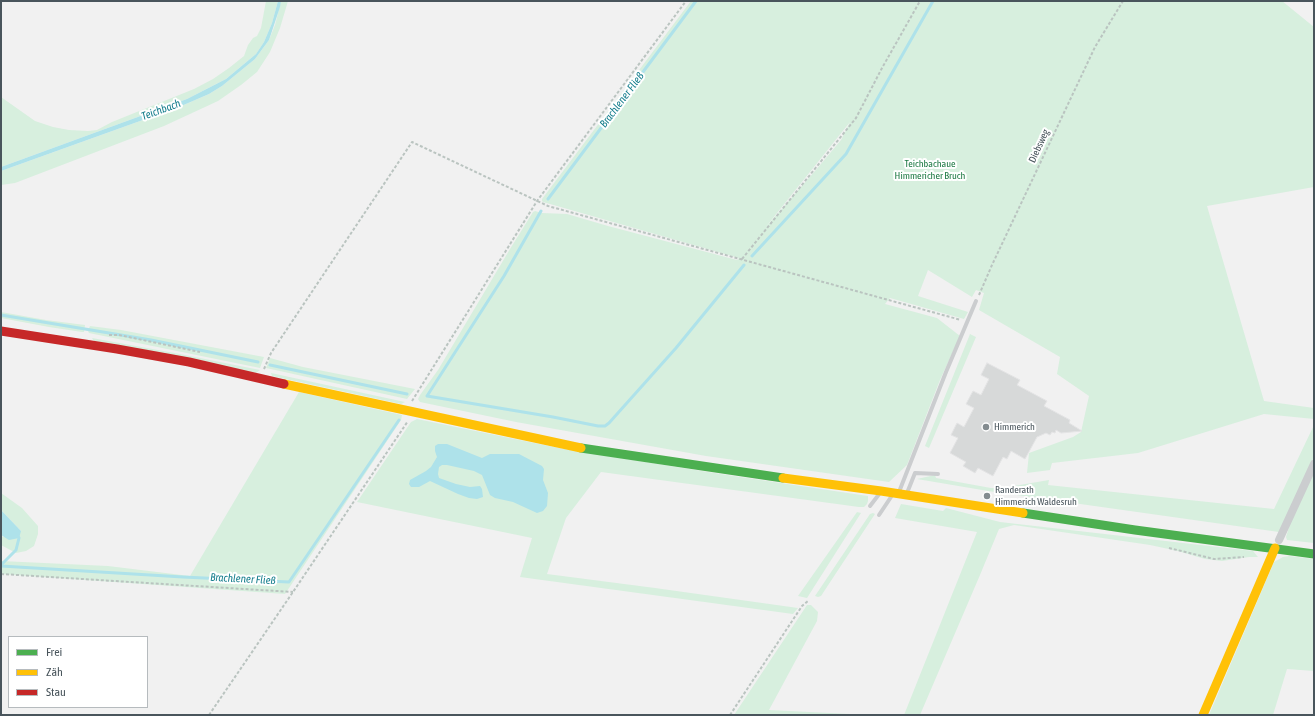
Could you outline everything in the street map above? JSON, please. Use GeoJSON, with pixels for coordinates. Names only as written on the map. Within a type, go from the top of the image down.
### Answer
{"type":"FeatureCollection","features":[{"type":"Feature","properties":{"kind":"street"},"geometry":{"type":"LineString","coordinates":[[1,331],[118,349],[189,362],[403,410],[583,448],[740,472],[881,491],[1128,529],[1277,544],[1314,554]]}},
{"type":"Feature","properties":{"kind":"street"},"geometry":{"type":"LineString","coordinates":[[1203,715],[1277,544],[1314,464]]}},
{"type":"Feature","properties":{"kind":"lane"},"geometry":{"type":"LineString","coordinates":[[899,494],[946,372],[976,301]]}},
{"type":"Feature","properties":{"kind":"lane"},"geometry":{"type":"LineString","coordinates":[[879,516],[899,494],[915,473],[938,474]]}},
{"type":"Feature","properties":{"kind":"lane"},"geometry":{"type":"LineString","coordinates":[[870,506],[881,491]]}},
{"type":"Feature","properties":{"kind":"path"},"geometry":{"type":"LineString","coordinates":[[403,410],[411,402],[537,201],[686,1]]}},
{"type":"Feature","properties":{"kind":"path"},"geometry":{"type":"LineString","coordinates":[[742,259],[856,118],[920,1]]}},
{"type":"Feature","properties":{"kind":"path","name":"Diebsweg"},"geometry":{"type":"LineString","coordinates":[[976,301],[1095,47],[1123,1]]}},
{"type":"Feature","properties":{"kind":"path"},"geometry":{"type":"LineString","coordinates":[[261,379],[271,353],[412,142],[537,201],[588,217],[968,322]]}},
{"type":"Feature","properties":{"kind":"path"},"geometry":{"type":"LineString","coordinates":[[105,335],[119,335],[191,349],[205,354]]}},
{"type":"Feature","properties":{"kind":"path"},"geometry":{"type":"LineString","coordinates":[[209,715],[414,412]]}},
{"type":"Feature","properties":{"kind":"path"},"geometry":{"type":"LineString","coordinates":[[1169,548],[1214,559],[1248,556]]}},
{"type":"Feature","properties":{"kind":"path"},"geometry":{"type":"LineString","coordinates":[[1,574],[293,592]]}},
{"type":"Feature","properties":{"kind":"path"},"geometry":{"type":"LineString","coordinates":[[730,715],[802,606],[809,600]]}},
{"type":"Feature","properties":{"kind":"green space"},"geometry":{"type":"Polygon","coordinates":[[[266,1],[278,1],[272,23],[264,42],[256,54],[226,79],[187,99],[1,167],[1,97],[35,121],[69,130],[97,130],[112,122],[194,89],[213,79],[229,68],[244,56],[248,45],[253,38],[257,36],[261,28],[266,1]]]}},
{"type":"Feature","properties":{"kind":"green space"},"geometry":{"type":"Polygon","coordinates":[[[281,1],[288,1],[280,28],[270,52],[257,72],[218,101],[164,126],[15,183],[1,185],[1,171],[179,107],[209,94],[222,86],[255,59],[269,40],[275,25],[281,1]]]}},
{"type":"Feature","properties":{"kind":"green space","name":"Teichbachaue Himmericher Bruch"},"geometry":{"type":"Polygon","coordinates":[[[691,1],[1282,1],[1314,27],[1314,187],[1207,206],[1264,401],[1314,408],[1314,419],[1264,414],[1138,453],[1052,463],[1050,470],[1027,473],[1029,453],[1073,437],[1081,432],[1089,396],[1057,374],[1060,357],[979,310],[984,293],[976,290],[972,297],[928,270],[918,296],[968,312],[964,319],[890,298],[885,304],[937,318],[960,336],[940,380],[907,465],[889,482],[706,456],[516,422],[420,402],[418,399],[420,395],[438,370],[510,249],[535,211],[542,213],[567,214],[737,260],[739,258],[543,202],[542,199],[691,1]],[[850,122],[765,228],[815,171],[841,140],[850,122]]]}},
{"type":"Feature","properties":{"kind":"green space"},"geometry":{"type":"Polygon","coordinates":[[[1,312],[85,325],[84,332],[1,318],[1,312]]]}},
{"type":"Feature","properties":{"kind":"green space"},"geometry":{"type":"Polygon","coordinates":[[[90,326],[121,330],[264,357],[260,368],[89,333],[88,331],[90,326]]]}},
{"type":"Feature","properties":{"kind":"green space"},"geometry":{"type":"Polygon","coordinates":[[[970,334],[976,337],[929,448],[925,446],[970,334]]]}},
{"type":"Feature","properties":{"kind":"green space"},"geometry":{"type":"Polygon","coordinates":[[[92,338],[260,370],[256,373],[94,341],[92,338]]]}},
{"type":"Feature","properties":{"kind":"green space"},"geometry":{"type":"Polygon","coordinates":[[[270,358],[303,367],[415,389],[407,399],[266,368],[270,358]]]}},
{"type":"Feature","properties":{"kind":"green space"},"geometry":{"type":"Polygon","coordinates":[[[271,373],[405,402],[401,404],[272,376],[271,373]]]}},
{"type":"Feature","properties":{"kind":"green space"},"geometry":{"type":"Polygon","coordinates":[[[299,392],[402,415],[401,420],[285,594],[1,574],[1,561],[108,566],[190,576],[299,392]]]}},
{"type":"Feature","properties":{"kind":"green space"},"geometry":{"type":"Polygon","coordinates":[[[417,419],[564,449],[868,496],[868,501],[864,507],[859,507],[601,472],[566,518],[547,574],[798,608],[793,614],[520,577],[532,538],[357,502],[411,422],[417,419]]]}},
{"type":"Feature","properties":{"kind":"green space"},"geometry":{"type":"Polygon","coordinates":[[[1314,425],[1314,457],[1279,532],[988,491],[917,479],[935,475],[936,478],[991,488],[1002,488],[1049,480],[1048,485],[1274,509],[1314,425]]]}},
{"type":"Feature","properties":{"kind":"green space"},"geometry":{"type":"Polygon","coordinates":[[[1314,469],[1314,543],[1287,540],[1286,537],[1290,524],[1314,469]]]}},
{"type":"Feature","properties":{"kind":"green space"},"geometry":{"type":"Polygon","coordinates":[[[1,493],[22,508],[38,526],[38,534],[34,546],[26,551],[16,553],[1,545],[1,535],[3,537],[21,531],[1,510],[1,493]]]}},
{"type":"Feature","properties":{"kind":"green space"},"geometry":{"type":"Polygon","coordinates":[[[901,504],[943,511],[946,508],[1000,522],[1253,551],[1258,557],[1222,561],[1205,559],[1150,545],[1014,525],[999,529],[920,715],[904,715],[977,532],[895,518],[901,504]]]}},
{"type":"Feature","properties":{"kind":"green space"},"geometry":{"type":"Polygon","coordinates":[[[857,512],[861,513],[807,598],[798,596],[857,512]]]}},
{"type":"Feature","properties":{"kind":"green space"},"geometry":{"type":"Polygon","coordinates":[[[870,514],[875,514],[821,596],[815,596],[870,514]]]}},
{"type":"Feature","properties":{"kind":"green space"},"geometry":{"type":"Polygon","coordinates":[[[1289,556],[1314,559],[1314,671],[1287,669],[1273,715],[1209,715],[1274,562],[1283,557],[1289,556]]]}},
{"type":"Feature","properties":{"kind":"green space"},"geometry":{"type":"Polygon","coordinates":[[[807,605],[811,605],[818,612],[817,621],[769,710],[870,715],[734,715],[807,605]]]}},
{"type":"Feature","properties":{"kind":"water","name":"Teichbach"},"geometry":{"type":"Polygon","coordinates":[[[278,1],[281,1],[280,7],[269,40],[255,59],[222,86],[209,94],[179,107],[1,171],[1,167],[187,99],[226,79],[256,54],[264,42],[272,23],[278,1]]]}},
{"type":"Feature","properties":{"kind":"water"},"geometry":{"type":"Polygon","coordinates":[[[438,444],[447,444],[482,458],[490,454],[519,454],[542,466],[544,469],[543,480],[548,493],[547,506],[543,511],[537,513],[513,502],[495,498],[490,495],[482,475],[474,471],[447,465],[442,465],[439,467],[439,478],[470,487],[480,486],[483,497],[477,499],[469,498],[430,481],[419,487],[411,487],[409,484],[410,480],[431,467],[437,457],[435,446],[438,444]]]}},
{"type":"Feature","properties":{"kind":"water"},"geometry":{"type":"Polygon","coordinates":[[[1,510],[21,531],[19,538],[9,540],[1,535],[1,510]]]}},
{"type":"Feature","properties":{"kind":"building","name":"Himmerich"},"geometry":{"type":"Polygon","coordinates":[[[987,363],[1020,380],[1017,385],[1047,401],[1044,406],[1070,420],[1069,423],[1082,431],[1061,433],[1056,430],[1055,433],[1052,432],[1050,435],[1046,433],[1037,437],[1025,459],[1011,451],[1007,459],[1003,457],[993,476],[978,468],[975,473],[963,466],[966,462],[950,453],[958,438],[951,435],[957,423],[964,427],[974,408],[966,404],[973,391],[981,395],[989,379],[981,375],[987,363]]]}},
{"type":"Feature","properties":{"kind":"waterway","name":"Brachlener Fließ"},"geometry":{"type":"LineString","coordinates":[[548,199],[696,1]]}},
{"type":"Feature","properties":{"kind":"waterway"},"geometry":{"type":"LineString","coordinates":[[752,256],[846,154],[933,1]]}},
{"type":"Feature","properties":{"kind":"waterway"},"geometry":{"type":"LineString","coordinates":[[541,211],[504,276],[427,396],[605,426],[676,348],[744,265]]}},
{"type":"Feature","properties":{"kind":"waterway"},"geometry":{"type":"LineString","coordinates":[[1,315],[151,340],[258,362]]}},
{"type":"Feature","properties":{"kind":"waterway"},"geometry":{"type":"LineString","coordinates":[[270,365],[407,394]]}},
{"type":"Feature","properties":{"kind":"waterway","name":"Brachlener Fließ"},"geometry":{"type":"LineString","coordinates":[[1,566],[289,582],[399,420]]}},
{"type":"Feature","properties":{"kind":"waterway"},"geometry":{"type":"LineString","coordinates":[[1,565],[16,550],[19,538],[18,536]]}},
{"type":"Feature","properties":{"kind":"traffic: fast"},"geometry":{"type":"LineString","coordinates":[[581,448],[783,478]]}},
{"type":"Feature","properties":{"kind":"traffic: fast"},"geometry":{"type":"LineString","coordinates":[[1023,513],[1135,530],[1314,554]]}},
{"type":"Feature","properties":{"kind":"traffic: slow"},"geometry":{"type":"LineString","coordinates":[[284,384],[581,448]]}},
{"type":"Feature","properties":{"kind":"traffic: slow"},"geometry":{"type":"LineString","coordinates":[[783,478],[881,491],[1023,513]]}},
{"type":"Feature","properties":{"kind":"traffic: slow"},"geometry":{"type":"LineString","coordinates":[[1203,715],[1275,548]]}},
{"type":"Feature","properties":{"kind":"traffic: jam"},"geometry":{"type":"LineString","coordinates":[[1,331],[189,362],[284,384]]}},
{"type":"Feature","properties":{"kind":"place","name":"Himmerich"},"geometry":{"type":"Point","coordinates":[986,427]}},
{"type":"Feature","properties":{"kind":"place","name":"Randerath Himmerich Waldesruh"},"geometry":{"type":"Point","coordinates":[987,496]}}]}
